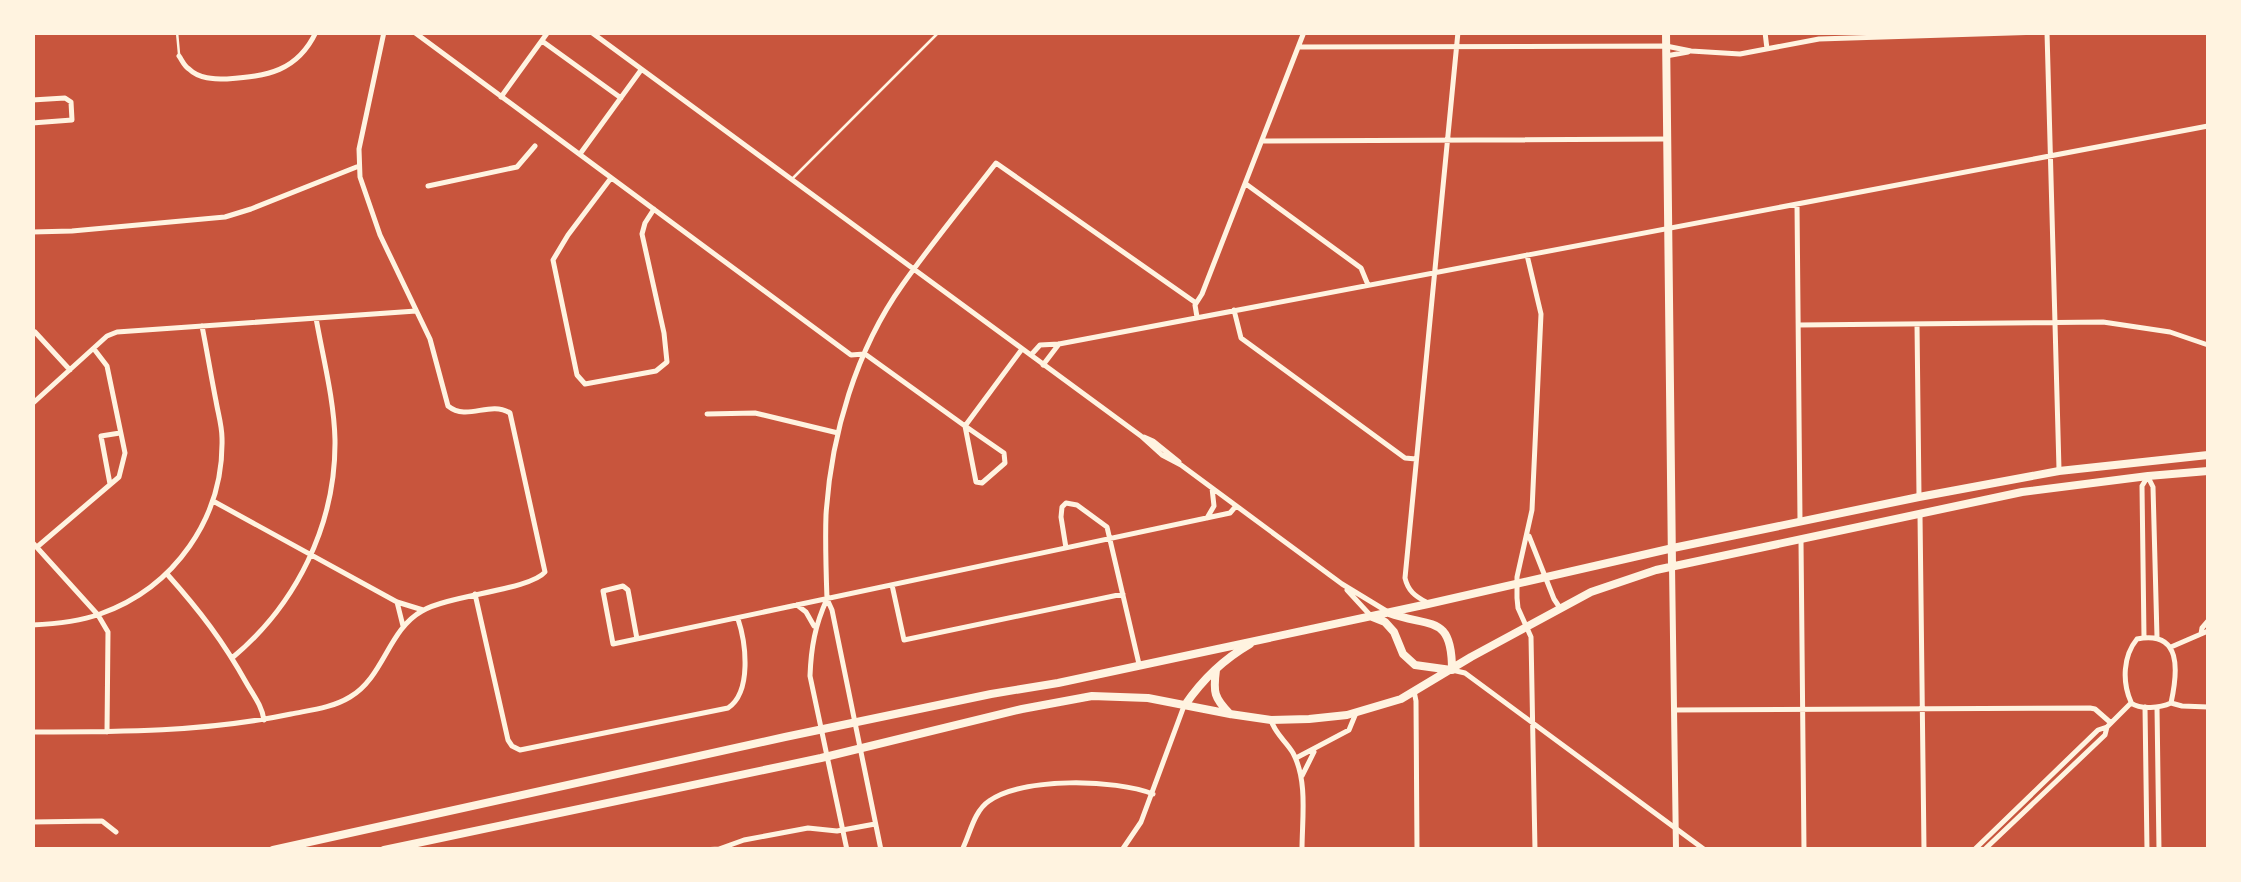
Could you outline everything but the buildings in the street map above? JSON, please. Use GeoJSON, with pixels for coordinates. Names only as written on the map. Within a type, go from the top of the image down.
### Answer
{"type":"FeatureCollection","features":[{"type":"Feature","properties":{"kind":"main road"},"geometry":{"type":"LineString","coordinates":[[1666,32],[1672,566]]}},
{"type":"Feature","properties":{"kind":"main road"},"geometry":{"type":"LineString","coordinates":[[273,850],[1919,497],[2059,472],[2208,455]]}},
{"type":"Feature","properties":{"kind":"main road"},"geometry":{"type":"LineString","coordinates":[[2146,460],[2148,476]]}},
{"type":"Feature","properties":{"kind":"main road"},"geometry":{"type":"LineString","coordinates":[[384,850],[1092,696],[1148,698],[1271,720],[1356,712],[1390,703],[1414,691],[1591,592],[1672,566],[2022,492],[2208,471]]}},
{"type":"Feature","properties":{"kind":"main road"},"geometry":{"type":"LineString","coordinates":[[1919,497],[1920,512]]}},
{"type":"Feature","properties":{"kind":"main road"},"geometry":{"type":"LineString","coordinates":[[1800,522],[1801,538]]}},
{"type":"Feature","properties":{"kind":"main road"},"geometry":{"type":"LineString","coordinates":[[1388,612],[1440,627],[1450,639],[1452,670]]}},
{"type":"Feature","properties":{"kind":"main road"},"geometry":{"type":"LineString","coordinates":[[1370,616],[1385,622],[1403,654],[1415,665],[1452,670]]}},
{"type":"Feature","properties":{"kind":"main road"},"geometry":{"type":"LineString","coordinates":[[1184,705],[1230,656],[1263,638]]}},
{"type":"Feature","properties":{"kind":"main road"},"geometry":{"type":"LineString","coordinates":[[1216,670],[1214,690],[1219,703],[1230,714]]}},
{"type":"Feature","properties":{"kind":"street"},"geometry":{"type":"LineString","coordinates":[[179,56],[190,71],[210,80],[267,75],[303,54],[316,32]]}},
{"type":"Feature","properties":{"kind":"street"},"geometry":{"type":"LineString","coordinates":[[32,732],[166,731],[264,720],[336,704],[367,684],[403,626],[422,610],[536,580],[545,572],[510,413],[499,408],[464,414],[453,411],[446,400],[430,339],[376,224],[360,177],[359,148],[384,32]]}},
{"type":"Feature","properties":{"kind":"street"},"geometry":{"type":"LineString","coordinates":[[414,32],[851,355],[865,354],[965,426],[1004,453],[1006,463],[982,483],[976,482],[965,426],[1022,349]]}},
{"type":"Feature","properties":{"kind":"street"},"geometry":{"type":"LineString","coordinates":[[501,97],[548,32]]}},
{"type":"Feature","properties":{"kind":"street"},"geometry":{"type":"LineString","coordinates":[[591,32],[1044,366],[1165,450],[1181,466],[1342,584],[1388,612]]}},
{"type":"Feature","properties":{"kind":"street"},"geometry":{"type":"LineString","coordinates":[[1196,317],[1196,303],[1304,32]]}},
{"type":"Feature","properties":{"kind":"street"},"geometry":{"type":"LineString","coordinates":[[1428,604],[1414,595],[1405,578],[1458,32]]}},
{"type":"Feature","properties":{"kind":"street"},"geometry":{"type":"LineString","coordinates":[[1766,32],[1766,49]]}},
{"type":"Feature","properties":{"kind":"street"},"geometry":{"type":"LineString","coordinates":[[1298,47],[1740,54],[1872,34],[2038,32]]}},
{"type":"Feature","properties":{"kind":"street"},"geometry":{"type":"LineString","coordinates":[[2048,32],[2059,472]]}},
{"type":"Feature","properties":{"kind":"street"},"geometry":{"type":"LineString","coordinates":[[542,41],[621,98]]}},
{"type":"Feature","properties":{"kind":"street"},"geometry":{"type":"LineString","coordinates":[[580,154],[642,70]]}},
{"type":"Feature","properties":{"kind":"street"},"geometry":{"type":"LineString","coordinates":[[32,100],[66,98],[72,120],[32,123]]}},
{"type":"Feature","properties":{"kind":"street"},"geometry":{"type":"LineString","coordinates":[[1031,355],[1040,345],[2208,126]]}},
{"type":"Feature","properties":{"kind":"street"},"geometry":{"type":"LineString","coordinates":[[1262,142],[1667,139]]}},
{"type":"Feature","properties":{"kind":"street"},"geometry":{"type":"LineString","coordinates":[[428,186],[517,166],[536,146]]}},
{"type":"Feature","properties":{"kind":"street"},"geometry":{"type":"LineString","coordinates":[[882,850],[827,599],[826,513],[838,432],[848,398],[865,354],[901,286],[996,163],[1196,303]]}},
{"type":"Feature","properties":{"kind":"street"},"geometry":{"type":"LineString","coordinates":[[32,232],[224,217],[358,166]]}},
{"type":"Feature","properties":{"kind":"street"},"geometry":{"type":"LineString","coordinates":[[612,178],[553,260],[577,375],[587,385],[656,371],[667,362],[642,234],[654,210]]}},
{"type":"Feature","properties":{"kind":"street"},"geometry":{"type":"LineString","coordinates":[[1246,184],[1361,268],[1368,285]]}},
{"type":"Feature","properties":{"kind":"street"},"geometry":{"type":"LineString","coordinates":[[1797,204],[1800,522]]}},
{"type":"Feature","properties":{"kind":"street"},"geometry":{"type":"LineString","coordinates":[[1527,255],[1540,314],[1532,510],[1517,584],[1518,608],[1531,637],[1535,850]]}},
{"type":"Feature","properties":{"kind":"street"},"geometry":{"type":"LineString","coordinates":[[1234,310],[1240,338],[1405,458],[1416,459]]}},
{"type":"Feature","properties":{"kind":"street"},"geometry":{"type":"LineString","coordinates":[[32,404],[107,336],[117,332],[416,311]]}},
{"type":"Feature","properties":{"kind":"street"},"geometry":{"type":"LineString","coordinates":[[232,658],[274,618],[294,589],[324,521],[335,445],[332,403],[316,318]]}},
{"type":"Feature","properties":{"kind":"street"},"geometry":{"type":"LineString","coordinates":[[1799,325],[2103,322],[2146,327],[2208,346]]}},
{"type":"Feature","properties":{"kind":"street"},"geometry":{"type":"LineString","coordinates":[[1917,324],[1919,497]]}},
{"type":"Feature","properties":{"kind":"street"},"geometry":{"type":"LineString","coordinates":[[32,625],[70,623],[131,602],[167,574],[198,533],[214,501],[222,437],[202,326]]}},
{"type":"Feature","properties":{"kind":"street"},"geometry":{"type":"LineString","coordinates":[[35,332],[70,370]]}},
{"type":"Feature","properties":{"kind":"street"},"geometry":{"type":"LineString","coordinates":[[1044,366],[1059,344]]}},
{"type":"Feature","properties":{"kind":"street"},"geometry":{"type":"LineString","coordinates":[[94,349],[108,366],[126,453],[119,477],[34,544],[98,615],[108,632],[107,732]]}},
{"type":"Feature","properties":{"kind":"street"},"geometry":{"type":"LineString","coordinates":[[708,414],[755,412],[838,432]]}},
{"type":"Feature","properties":{"kind":"street"},"geometry":{"type":"LineString","coordinates":[[110,484],[101,436],[120,432]]}},
{"type":"Feature","properties":{"kind":"street"},"geometry":{"type":"LineString","coordinates":[[2144,637],[2142,486],[2148,476],[2153,485],[2157,637]]}},
{"type":"Feature","properties":{"kind":"street"},"geometry":{"type":"LineString","coordinates":[[1207,518],[1214,506],[1212,488]]}},
{"type":"Feature","properties":{"kind":"street"},"geometry":{"type":"LineString","coordinates":[[214,501],[398,602],[422,610]]}},
{"type":"Feature","properties":{"kind":"street"},"geometry":{"type":"LineString","coordinates":[[1066,548],[1061,518],[1066,503],[1077,505],[1107,527],[1139,665]]}},
{"type":"Feature","properties":{"kind":"street"},"geometry":{"type":"LineString","coordinates":[[637,638],[626,587],[603,591],[613,644],[1230,513],[1236,506]]}},
{"type":"Feature","properties":{"kind":"street"},"geometry":{"type":"LineString","coordinates":[[1920,512],[1924,850]]}},
{"type":"Feature","properties":{"kind":"street"},"geometry":{"type":"LineString","coordinates":[[1528,534],[1560,608]]}},
{"type":"Feature","properties":{"kind":"street"},"geometry":{"type":"LineString","coordinates":[[1801,538],[1804,850]]}},
{"type":"Feature","properties":{"kind":"street"},"geometry":{"type":"LineString","coordinates":[[1672,566],[1676,850]]}},
{"type":"Feature","properties":{"kind":"street"},"geometry":{"type":"LineString","coordinates":[[167,574],[203,614],[262,710],[264,720]]}},
{"type":"Feature","properties":{"kind":"street"},"geometry":{"type":"LineString","coordinates":[[1342,584],[1370,616]]}},
{"type":"Feature","properties":{"kind":"street"},"geometry":{"type":"LineString","coordinates":[[892,585],[904,640],[1123,594]]}},
{"type":"Feature","properties":{"kind":"street"},"geometry":{"type":"LineString","coordinates":[[475,594],[508,740],[520,750],[728,708],[738,701],[742,688],[745,640],[738,618]]}},
{"type":"Feature","properties":{"kind":"street"},"geometry":{"type":"LineString","coordinates":[[827,599],[815,627],[810,676],[847,850]]}},
{"type":"Feature","properties":{"kind":"street"},"geometry":{"type":"LineString","coordinates":[[398,602],[403,626]]}},
{"type":"Feature","properties":{"kind":"street"},"geometry":{"type":"LineString","coordinates":[[797,606],[815,627]]}},
{"type":"Feature","properties":{"kind":"street"},"geometry":{"type":"LineString","coordinates":[[2201,634],[2208,621]]}},
{"type":"Feature","properties":{"kind":"street"},"geometry":{"type":"LineString","coordinates":[[2171,646],[2208,630]]}},
{"type":"Feature","properties":{"kind":"street"},"geometry":{"type":"LineString","coordinates":[[2171,703],[2175,672],[2171,646],[2157,637],[2137,639],[2126,657],[2126,690],[2131,702],[2145,707],[2171,703],[2208,706]]}},
{"type":"Feature","properties":{"kind":"street"},"geometry":{"type":"LineString","coordinates":[[1452,670],[1465,674],[1705,850]]}},
{"type":"Feature","properties":{"kind":"street"},"geometry":{"type":"LineString","coordinates":[[1414,691],[1417,850]]}},
{"type":"Feature","properties":{"kind":"street"},"geometry":{"type":"LineString","coordinates":[[1974,850],[2104,735],[2131,702]]}},
{"type":"Feature","properties":{"kind":"street"},"geometry":{"type":"LineString","coordinates":[[1122,850],[1141,822],[1184,705]]}},
{"type":"Feature","properties":{"kind":"street"},"geometry":{"type":"LineString","coordinates":[[2145,707],[2147,850]]}},
{"type":"Feature","properties":{"kind":"street"},"geometry":{"type":"LineString","coordinates":[[2157,707],[2159,850]]}},
{"type":"Feature","properties":{"kind":"street"},"geometry":{"type":"LineString","coordinates":[[1674,710],[2090,708],[2099,712],[2109,725]]}},
{"type":"Feature","properties":{"kind":"street"},"geometry":{"type":"LineString","coordinates":[[1296,758],[1350,730],[1356,712]]}},
{"type":"Feature","properties":{"kind":"street"},"geometry":{"type":"LineString","coordinates":[[1271,720],[1296,758],[1302,776],[1302,850]]}},
{"type":"Feature","properties":{"kind":"street"},"geometry":{"type":"LineString","coordinates":[[1302,776],[1314,750]]}},
{"type":"Feature","properties":{"kind":"street"},"geometry":{"type":"LineString","coordinates":[[962,850],[975,818],[988,801],[1020,789],[1080,782],[1152,794]]}},
{"type":"Feature","properties":{"kind":"street"},"geometry":{"type":"LineString","coordinates":[[1984,850],[2024,806]]}},
{"type":"Feature","properties":{"kind":"street"},"geometry":{"type":"LineString","coordinates":[[2147,820],[2159,820]]}},
{"type":"Feature","properties":{"kind":"street"},"geometry":{"type":"LineString","coordinates":[[32,822],[102,821],[116,832]]}},
{"type":"Feature","properties":{"kind":"street"},"geometry":{"type":"LineString","coordinates":[[702,850],[808,828],[843,831],[876,824]]}},
{"type":"Feature","properties":{"kind":"lane"},"geometry":{"type":"LineString","coordinates":[[177,32],[179,56]]}},
{"type":"Feature","properties":{"kind":"lane"},"geometry":{"type":"LineString","coordinates":[[791,180],[939,32]]}}]}
